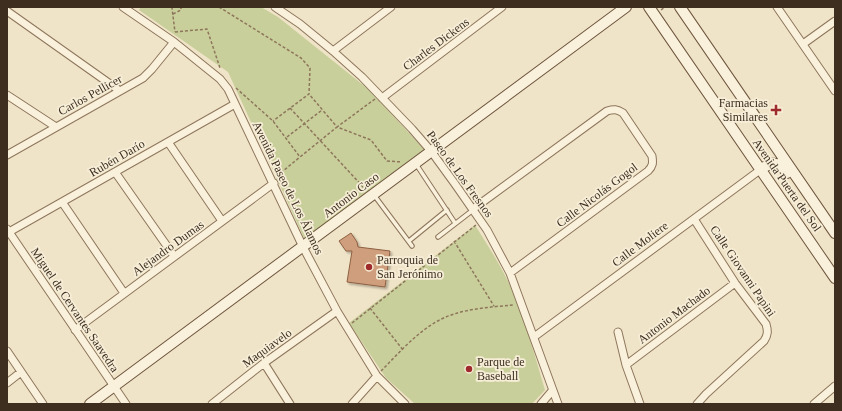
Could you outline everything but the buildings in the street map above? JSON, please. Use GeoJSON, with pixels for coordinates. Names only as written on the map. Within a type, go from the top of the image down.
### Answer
{"type":"FeatureCollection","features":[{"type":"Feature","properties":{"kind":"main road","name":"Antonio Caso"},"geometry":{"type":"LineString","coordinates":[[90,404],[626,7]]}},
{"type":"Feature","properties":{"kind":"main road","name":"Avenida Puerta del Sol"},"geometry":{"type":"LineString","coordinates":[[649,7],[835,278]]}},
{"type":"Feature","properties":{"kind":"main road","name":"Avenida Puerta del Sol"},"geometry":{"type":"LineString","coordinates":[[680,7],[823,217],[834,229]]}},
{"type":"Feature","properties":{"kind":"main road"},"geometry":{"type":"LineString","coordinates":[[760,170],[772,163],[778,164],[784,168],[813,211],[823,217]]}},
{"type":"Feature","properties":{"kind":"street"},"geometry":{"type":"LineString","coordinates":[[333,51],[391,7]]}},
{"type":"Feature","properties":{"kind":"street","name":"Charles Dickens"},"geometry":{"type":"LineString","coordinates":[[382,98],[502,7]]}},
{"type":"Feature","properties":{"kind":"street"},"geometry":{"type":"LineString","coordinates":[[777,7],[835,91]]}},
{"type":"Feature","properties":{"kind":"street","name":"Avenida Paseo de Los Álamos"},"geometry":{"type":"LineString","coordinates":[[126,8],[174,42],[220,79],[228,89],[303,247],[337,311],[377,376],[405,404]]}},
{"type":"Feature","properties":{"kind":"street","name":"Paseo de Los Fresnos"},"geometry":{"type":"LineString","coordinates":[[280,8],[333,51],[412,129],[431,151],[473,209],[487,230],[510,273],[558,404]]}},
{"type":"Feature","properties":{"kind":"street"},"geometry":{"type":"LineString","coordinates":[[7,11],[120,91]]}},
{"type":"Feature","properties":{"kind":"street"},"geometry":{"type":"LineString","coordinates":[[803,44],[835,21]]}},
{"type":"Feature","properties":{"kind":"street","name":"Carlos Pellicer"},"geometry":{"type":"LineString","coordinates":[[7,155],[142,78],[152,69],[174,42]]}},
{"type":"Feature","properties":{"kind":"street"},"geometry":{"type":"LineString","coordinates":[[7,95],[56,127]]}},
{"type":"Feature","properties":{"kind":"street","name":"Rubén Darío"},"geometry":{"type":"LineString","coordinates":[[8,231],[235,104]]}},
{"type":"Feature","properties":{"kind":"street","name":"Calle Nicolás Gogol"},"geometry":{"type":"LineString","coordinates":[[473,209],[607,111],[614,109],[623,113],[652,156],[652,166],[648,171],[510,273]]}},
{"type":"Feature","properties":{"kind":"street"},"geometry":{"type":"LineString","coordinates":[[168,142],[222,221]]}},
{"type":"Feature","properties":{"kind":"street","name":"Calle Moliere"},"geometry":{"type":"LineString","coordinates":[[534,337],[760,170]]}},
{"type":"Feature","properties":{"kind":"street"},"geometry":{"type":"LineString","coordinates":[[115,172],[174,256]]}},
{"type":"Feature","properties":{"kind":"street","name":"Alejandro Dumas"},"geometry":{"type":"LineString","coordinates":[[75,330],[273,182]]}},
{"type":"Feature","properties":{"kind":"street"},"geometry":{"type":"LineString","coordinates":[[62,202],[124,293]]}},
{"type":"Feature","properties":{"kind":"street","name":"Calle Giovanni Papini"},"geometry":{"type":"LineString","coordinates":[[694,219],[735,282],[766,324],[768,330],[768,336],[764,341],[697,404]]}},
{"type":"Feature","properties":{"kind":"street","name":"Miguel de Cervantes Saavedra"},"geometry":{"type":"LineString","coordinates":[[8,231],[126,404]]}},
{"type":"Feature","properties":{"kind":"street","name":"Antonio Machado"},"geometry":{"type":"LineString","coordinates":[[626,365],[735,282]]}},
{"type":"Feature","properties":{"kind":"street","name":"Maquiavelo"},"geometry":{"type":"LineString","coordinates":[[212,404],[264,363],[337,311]]}},
{"type":"Feature","properties":{"kind":"street","name":"Antonio Machado"},"geometry":{"type":"LineString","coordinates":[[618,332],[626,365],[640,404]]}},
{"type":"Feature","properties":{"kind":"street"},"geometry":{"type":"LineString","coordinates":[[7,351],[43,404]]}},
{"type":"Feature","properties":{"kind":"street"},"geometry":{"type":"LineString","coordinates":[[264,363],[290,404]]}},
{"type":"Feature","properties":{"kind":"street"},"geometry":{"type":"LineString","coordinates":[[7,383],[21,372]]}},
{"type":"Feature","properties":{"kind":"street"},"geometry":{"type":"LineString","coordinates":[[352,404],[377,376]]}},
{"type":"Feature","properties":{"kind":"street"},"geometry":{"type":"LineString","coordinates":[[814,404],[835,386]]}},
{"type":"Feature","properties":{"kind":"street"},"geometry":{"type":"LineString","coordinates":[[541,404],[552,391]]}},
{"type":"Feature","properties":{"kind":"lane"},"geometry":{"type":"LineString","coordinates":[[415,164],[456,222]]}},
{"type":"Feature","properties":{"kind":"lane"},"geometry":{"type":"LineString","coordinates":[[372,195],[412,246]]}},
{"type":"Feature","properties":{"kind":"lane"},"geometry":{"type":"LineString","coordinates":[[438,237],[473,209]]}},
{"type":"Feature","properties":{"kind":"lane"},"geometry":{"type":"LineString","coordinates":[[409,241],[447,210]]}},
{"type":"Feature","properties":{"kind":"path"},"geometry":{"type":"LineString","coordinates":[[173,7],[175,32],[174,42]]}},
{"type":"Feature","properties":{"kind":"path"},"geometry":{"type":"LineString","coordinates":[[173,14],[181,10],[181,7]]}},
{"type":"Feature","properties":{"kind":"path"},"geometry":{"type":"LineString","coordinates":[[219,7],[301,58],[310,68],[308,94],[337,127],[371,140],[387,161],[402,162]]}},
{"type":"Feature","properties":{"kind":"path"},"geometry":{"type":"LineString","coordinates":[[175,32],[207,29],[220,68]]}},
{"type":"Feature","properties":{"kind":"path"},"geometry":{"type":"LineString","coordinates":[[235,88],[273,121],[300,157]]}},
{"type":"Feature","properties":{"kind":"path"},"geometry":{"type":"LineString","coordinates":[[273,121],[308,94]]}},
{"type":"Feature","properties":{"kind":"path"},"geometry":{"type":"LineString","coordinates":[[273,182],[319,140],[374,99],[382,98]]}},
{"type":"Feature","properties":{"kind":"path"},"geometry":{"type":"LineString","coordinates":[[290,108],[372,195]]}},
{"type":"Feature","properties":{"kind":"path"},"geometry":{"type":"LineString","coordinates":[[286,137],[322,110]]}},
{"type":"Feature","properties":{"kind":"path"},"geometry":{"type":"LineString","coordinates":[[346,326],[481,221]]}},
{"type":"Feature","properties":{"kind":"path"},"geometry":{"type":"LineString","coordinates":[[454,241],[494,306]]}},
{"type":"Feature","properties":{"kind":"path"},"geometry":{"type":"LineString","coordinates":[[377,376],[421,333],[436,322],[448,316],[494,306],[522,304]]}},
{"type":"Feature","properties":{"kind":"path"},"geometry":{"type":"LineString","coordinates":[[370,308],[402,350]]}},
{"type":"Feature","properties":{"kind":"green space"},"geometry":{"type":"Polygon","coordinates":[[[141,7],[261,7],[278,17],[367,88],[425,150],[305,240],[228,72],[139,10],[141,7]]]}},
{"type":"Feature","properties":{"kind":"green space"},"geometry":{"type":"Polygon","coordinates":[[[475,225],[497,261],[512,290],[528,333],[545,390],[532,404],[415,404],[386,378],[349,323],[475,225]]]}},
{"type":"Feature","properties":{"kind":"place","name":"Farmacias Similares"},"geometry":{"type":"Point","coordinates":[776,110]}},
{"type":"Feature","properties":{"kind":"place","name":"Parroquia de San Jerónimo"},"geometry":{"type":"Point","coordinates":[369,267]}},
{"type":"Feature","properties":{"kind":"place","name":"Parque de Baseball"},"geometry":{"type":"Point","coordinates":[469,369]}}]}
